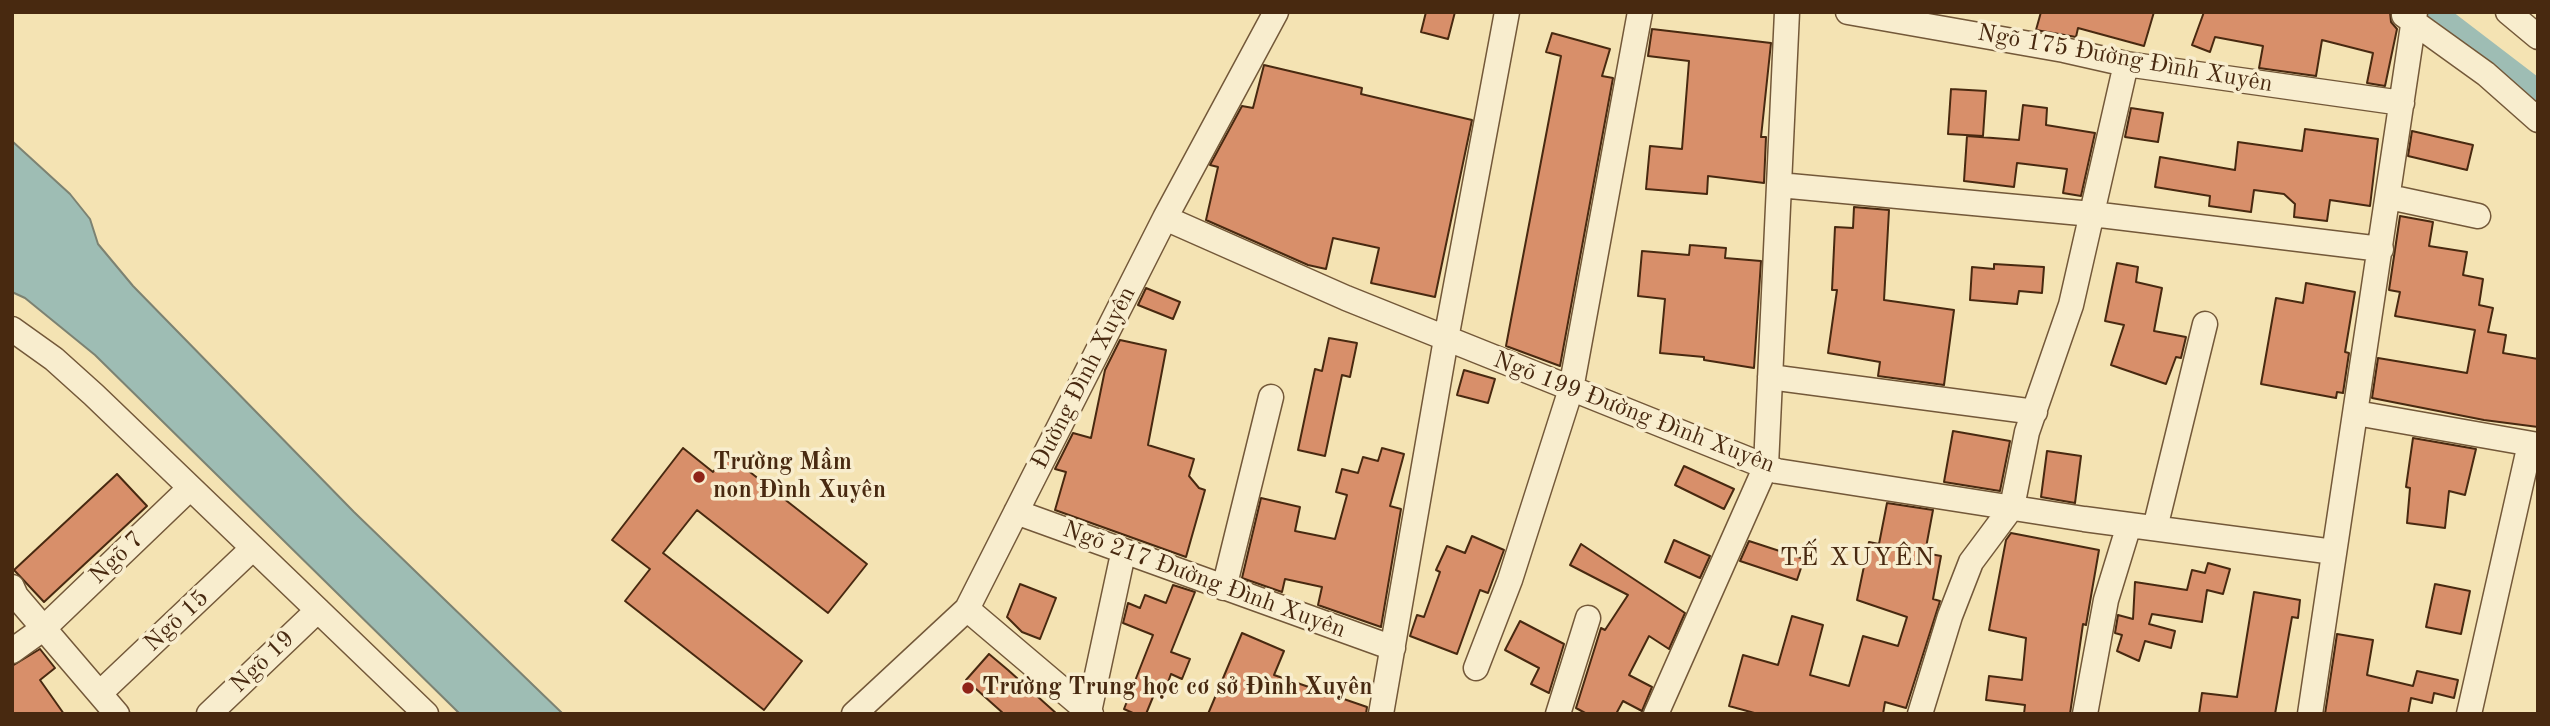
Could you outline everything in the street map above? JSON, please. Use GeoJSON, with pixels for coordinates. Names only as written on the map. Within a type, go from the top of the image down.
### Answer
{"type":"FeatureCollection","features":[{"type":"Feature","properties":{"kind":"street","name":"Đường Đình Xuyên"},"geometry":{"type":"LineString","coordinates":[[854,714],[967,609],[1165,219],[1276,12]]}},
{"type":"Feature","properties":{"kind":"street"},"geometry":{"type":"LineString","coordinates":[[1381,714],[1446,339],[1507,12]]}},
{"type":"Feature","properties":{"kind":"street"},"geometry":{"type":"LineString","coordinates":[[1476,668],[1510,580],[1571,389],[1640,12]]}},
{"type":"Feature","properties":{"kind":"street"},"geometry":{"type":"LineString","coordinates":[[1656,714],[1766,466],[1787,12]]}},
{"type":"Feature","properties":{"kind":"street","name":"Ngõ 175 Đường Đình Xuyên"},"geometry":{"type":"LineString","coordinates":[[1847,12],[2064,50],[2126,64],[2402,103]]}},
{"type":"Feature","properties":{"kind":"street"},"geometry":{"type":"LineString","coordinates":[[2508,12],[2538,37]]}},
{"type":"Feature","properties":{"kind":"street"},"geometry":{"type":"LineString","coordinates":[[2310,714],[2389,197],[2410,16]]}},
{"type":"Feature","properties":{"kind":"street"},"geometry":{"type":"LineString","coordinates":[[2410,16],[2486,74],[2538,120]]}},
{"type":"Feature","properties":{"kind":"street"},"geometry":{"type":"LineString","coordinates":[[1920,714],[1950,616],[1971,562],[2012,507],[2027,432],[2071,305],[2126,64]]}},
{"type":"Feature","properties":{"kind":"street"},"geometry":{"type":"LineString","coordinates":[[1779,185],[2092,214],[2381,249]]}},
{"type":"Feature","properties":{"kind":"street"},"geometry":{"type":"LineString","coordinates":[[2389,197],[2478,216]]}},
{"type":"Feature","properties":{"kind":"street","name":"Ngõ 199 Đường Đình Xuyên"},"geometry":{"type":"LineString","coordinates":[[1165,219],[1446,339],[1766,466],[2129,525],[2334,552]]}},
{"type":"Feature","properties":{"kind":"street"},"geometry":{"type":"LineString","coordinates":[[2155,528],[2206,324]]}},
{"type":"Feature","properties":{"kind":"street"},"geometry":{"type":"LineString","coordinates":[[12,329],[54,359],[426,714]]}},
{"type":"Feature","properties":{"kind":"street"},"geometry":{"type":"LineString","coordinates":[[1770,377],[2035,412]]}},
{"type":"Feature","properties":{"kind":"street"},"geometry":{"type":"LineString","coordinates":[[1224,588],[1271,397]]}},
{"type":"Feature","properties":{"kind":"street"},"geometry":{"type":"LineString","coordinates":[[2356,413],[2534,444],[2469,714]]}},
{"type":"Feature","properties":{"kind":"street","name":"Ngõ 7"},"geometry":{"type":"LineString","coordinates":[[12,651],[44,628],[190,488]]}},
{"type":"Feature","properties":{"kind":"street","name":"Ngõ 217 Đường Đình Xuyên"},"geometry":{"type":"LineString","coordinates":[[1016,512],[1393,648]]}},
{"type":"Feature","properties":{"kind":"street"},"geometry":{"type":"LineString","coordinates":[[2085,714],[2106,600],[2129,525]]}},
{"type":"Feature","properties":{"kind":"street","name":"Ngõ 15"},"geometry":{"type":"LineString","coordinates":[[100,694],[253,548]]}},
{"type":"Feature","properties":{"kind":"street"},"geometry":{"type":"LineString","coordinates":[[967,609],[1090,713],[1121,563]]}},
{"type":"Feature","properties":{"kind":"street"},"geometry":{"type":"LineString","coordinates":[[12,587],[117,714]]}},
{"type":"Feature","properties":{"kind":"street","name":"Ngõ 19"},"geometry":{"type":"LineString","coordinates":[[209,714],[318,610]]}},
{"type":"Feature","properties":{"kind":"street"},"geometry":{"type":"LineString","coordinates":[[1558,714],[1588,618]]}},
{"type":"Feature","properties":{"kind":"water"},"geometry":{"type":"Polygon","coordinates":[[[12,141],[70,194],[90,219],[98,244],[133,286],[354,512],[563,714],[460,714],[95,355],[25,298],[12,292],[12,141]]]}},
{"type":"Feature","properties":{"kind":"building"},"geometry":{"type":"Polygon","coordinates":[[[1426,12],[1455,12],[1448,39],[1421,32],[1426,12]]]}},
{"type":"Feature","properties":{"kind":"building"},"geometry":{"type":"Polygon","coordinates":[[[2041,12],[2154,12],[2144,46],[2078,28],[2076,37],[2036,30],[2041,12]]]}},
{"type":"Feature","properties":{"kind":"building"},"geometry":{"type":"Polygon","coordinates":[[[2204,12],[2390,12],[2391,22],[2397,29],[2385,86],[2367,83],[2373,53],[2322,40],[2316,76],[2259,68],[2263,46],[2215,37],[2210,52],[2192,45],[2204,12]]]}},
{"type":"Feature","properties":{"kind":"building"},"geometry":{"type":"Polygon","coordinates":[[[1652,29],[1771,43],[1761,137],[1766,137],[1764,183],[1708,176],[1707,194],[1646,189],[1650,146],[1682,149],[1689,61],[1648,56],[1652,29]]]}},
{"type":"Feature","properties":{"kind":"building"},"geometry":{"type":"Polygon","coordinates":[[[1552,33],[1610,49],[1602,76],[1613,78],[1560,366],[1506,346],[1561,56],[1546,52],[1552,33]]]}},
{"type":"Feature","properties":{"kind":"building"},"geometry":{"type":"Polygon","coordinates":[[[1264,65],[1362,88],[1361,94],[1472,120],[1435,297],[1371,283],[1379,248],[1333,238],[1326,269],[1308,265],[1206,220],[1218,167],[1210,165],[1242,106],[1253,108],[1264,65]]]}},
{"type":"Feature","properties":{"kind":"building"},"geometry":{"type":"Polygon","coordinates":[[[1951,89],[1986,91],[1983,136],[1948,134],[1951,89]]]}},
{"type":"Feature","properties":{"kind":"building"},"geometry":{"type":"Polygon","coordinates":[[[2023,105],[2047,108],[2046,125],[2095,133],[2081,196],[2063,193],[2067,169],[2017,163],[2014,187],[1964,181],[1967,136],[2019,140],[2023,105]]]}},
{"type":"Feature","properties":{"kind":"building"},"geometry":{"type":"Polygon","coordinates":[[[2131,108],[2163,113],[2158,142],[2125,137],[2131,108]]]}},
{"type":"Feature","properties":{"kind":"building"},"geometry":{"type":"Polygon","coordinates":[[[2305,129],[2378,139],[2370,206],[2330,200],[2327,221],[2294,217],[2295,204],[2284,194],[2254,190],[2251,212],[2209,206],[2210,196],[2155,187],[2160,157],[2235,170],[2238,142],[2302,151],[2305,129]]]}},
{"type":"Feature","properties":{"kind":"building"},"geometry":{"type":"Polygon","coordinates":[[[2412,131],[2473,145],[2467,170],[2408,156],[2412,131]]]}},
{"type":"Feature","properties":{"kind":"building"},"geometry":{"type":"Polygon","coordinates":[[[1854,207],[1889,210],[1884,300],[1954,310],[1944,385],[1878,376],[1880,362],[1828,353],[1837,290],[1832,290],[1835,227],[1853,228],[1854,207]]]}},
{"type":"Feature","properties":{"kind":"building"},"geometry":{"type":"Polygon","coordinates":[[[2400,216],[2433,222],[2429,246],[2467,252],[2463,275],[2483,279],[2479,305],[2493,308],[2488,332],[2506,335],[2503,353],[2538,359],[2538,427],[2484,420],[2372,398],[2378,358],[2467,373],[2475,330],[2395,316],[2400,292],[2389,290],[2400,216]]]}},
{"type":"Feature","properties":{"kind":"building"},"geometry":{"type":"Polygon","coordinates":[[[1690,245],[1726,248],[1725,258],[1761,261],[1754,368],[1704,360],[1704,357],[1660,353],[1665,299],[1638,296],[1642,251],[1689,255],[1690,245]]]}},
{"type":"Feature","properties":{"kind":"building"},"geometry":{"type":"Polygon","coordinates":[[[2117,263],[2138,267],[2136,282],[2162,288],[2154,331],[2186,337],[2181,358],[2176,357],[2166,384],[2111,365],[2124,325],[2105,321],[2117,263]]]}},
{"type":"Feature","properties":{"kind":"building"},"geometry":{"type":"Polygon","coordinates":[[[1994,264],[2044,267],[2042,293],[2019,291],[2017,304],[1970,300],[1972,267],[1994,269],[1994,264]]]}},
{"type":"Feature","properties":{"kind":"building"},"geometry":{"type":"Polygon","coordinates":[[[2306,283],[2355,292],[2345,352],[2349,353],[2343,393],[2337,392],[2336,398],[2261,384],[2276,298],[2303,303],[2306,283]]]}},
{"type":"Feature","properties":{"kind":"building"},"geometry":{"type":"Polygon","coordinates":[[[1146,288],[1180,302],[1173,319],[1138,305],[1146,288]]]}},
{"type":"Feature","properties":{"kind":"building"},"geometry":{"type":"Polygon","coordinates":[[[1329,338],[1357,343],[1350,377],[1342,375],[1325,456],[1298,450],[1315,369],[1322,371],[1329,338]]]}},
{"type":"Feature","properties":{"kind":"building"},"geometry":{"type":"Polygon","coordinates":[[[1120,340],[1166,350],[1148,445],[1194,459],[1189,476],[1199,488],[1205,490],[1186,557],[1055,510],[1066,472],[1055,469],[1073,433],[1091,438],[1105,370],[1120,340]]]}},
{"type":"Feature","properties":{"kind":"building"},"geometry":{"type":"Polygon","coordinates":[[[1464,370],[1495,379],[1488,403],[1457,395],[1464,370]]]}},
{"type":"Feature","properties":{"kind":"building"},"geometry":{"type":"Polygon","coordinates":[[[1953,431],[2010,441],[2000,491],[1944,482],[1953,431]]]}},
{"type":"Feature","properties":{"kind":"building"},"geometry":{"type":"Polygon","coordinates":[[[2413,438],[2476,449],[2465,495],[2449,491],[2445,528],[2407,523],[2410,488],[2406,487],[2413,438]]]}},
{"type":"Feature","properties":{"kind":"building"},"geometry":{"type":"Polygon","coordinates":[[[683,448],[713,472],[727,454],[867,564],[828,613],[697,510],[663,553],[802,661],[764,710],[625,601],[650,569],[612,540],[683,448]]]}},
{"type":"Feature","properties":{"kind":"building"},"geometry":{"type":"Polygon","coordinates":[[[1382,448],[1404,454],[1390,506],[1401,509],[1381,627],[1318,605],[1322,587],[1285,579],[1282,592],[1242,578],[1261,498],[1300,507],[1295,531],[1335,539],[1347,495],[1336,492],[1342,469],[1358,473],[1363,457],[1378,461],[1382,448]]]}},
{"type":"Feature","properties":{"kind":"building"},"geometry":{"type":"Polygon","coordinates":[[[2047,451],[2081,456],[2075,503],[2041,497],[2047,451]]]}},
{"type":"Feature","properties":{"kind":"building"},"geometry":{"type":"Polygon","coordinates":[[[1684,466],[1734,489],[1724,509],[1675,485],[1684,466]]]}},
{"type":"Feature","properties":{"kind":"building"},"geometry":{"type":"Polygon","coordinates":[[[117,474],[147,506],[44,602],[14,570],[117,474]]]}},
{"type":"Feature","properties":{"kind":"building"},"geometry":{"type":"Polygon","coordinates":[[[1887,503],[1933,510],[1925,553],[1941,556],[1933,599],[1940,601],[1906,708],[1885,702],[1883,714],[1758,714],[1729,706],[1743,655],[1778,665],[1792,616],[1823,625],[1810,675],[1849,686],[1863,636],[1898,646],[1907,617],[1857,600],[1869,542],[1879,544],[1887,503]]]}},
{"type":"Feature","properties":{"kind":"building"},"geometry":{"type":"Polygon","coordinates":[[[2011,533],[2099,550],[2086,625],[2083,624],[2070,714],[2024,714],[2025,705],[1986,700],[1989,676],[2022,680],[2026,638],[1989,630],[2006,540],[2011,533]]]}},
{"type":"Feature","properties":{"kind":"building"},"geometry":{"type":"Polygon","coordinates":[[[1472,536],[1504,550],[1488,593],[1480,590],[1457,654],[1410,636],[1417,615],[1424,617],[1440,572],[1436,570],[1447,546],[1465,553],[1472,536]]]}},
{"type":"Feature","properties":{"kind":"building"},"geometry":{"type":"Polygon","coordinates":[[[1674,540],[1710,556],[1700,578],[1665,562],[1674,540]]]}},
{"type":"Feature","properties":{"kind":"building"},"geometry":{"type":"Polygon","coordinates":[[[1749,541],[1804,559],[1797,580],[1740,561],[1749,541]]]}},
{"type":"Feature","properties":{"kind":"building"},"geometry":{"type":"Polygon","coordinates":[[[1581,544],[1685,613],[1669,649],[1649,636],[1629,675],[1652,687],[1642,711],[1623,701],[1616,714],[1587,714],[1576,708],[1601,628],[1605,630],[1628,595],[1570,565],[1581,544]]]}},
{"type":"Feature","properties":{"kind":"building"},"geometry":{"type":"Polygon","coordinates":[[[2208,563],[2230,569],[2223,594],[2207,590],[2202,622],[2152,614],[2149,624],[2175,631],[2171,648],[2145,641],[2139,661],[2117,651],[2122,635],[2115,633],[2118,615],[2133,619],[2135,582],[2187,590],[2192,570],[2205,573],[2208,563]]]}},
{"type":"Feature","properties":{"kind":"building"},"geometry":{"type":"Polygon","coordinates":[[[1020,584],[1056,598],[1040,639],[1022,632],[1007,617],[1020,584]]]}},
{"type":"Feature","properties":{"kind":"building"},"geometry":{"type":"Polygon","coordinates":[[[2435,584],[2470,591],[2461,634],[2426,627],[2435,584]]]}},
{"type":"Feature","properties":{"kind":"building"},"geometry":{"type":"Polygon","coordinates":[[[1173,585],[1195,592],[1171,652],[1190,659],[1182,679],[1171,674],[1163,696],[1155,692],[1146,714],[1135,714],[1124,709],[1153,635],[1123,623],[1128,603],[1140,608],[1145,595],[1166,603],[1173,585]]]}},
{"type":"Feature","properties":{"kind":"building"},"geometry":{"type":"Polygon","coordinates":[[[2254,592],[2300,600],[2298,618],[2292,617],[2275,714],[2199,714],[2202,693],[2237,697],[2254,592]]]}},
{"type":"Feature","properties":{"kind":"building"},"geometry":{"type":"Polygon","coordinates":[[[1520,621],[1564,644],[1549,693],[1531,684],[1539,668],[1505,650],[1520,621]]]}},
{"type":"Feature","properties":{"kind":"building"},"geometry":{"type":"Polygon","coordinates":[[[1242,633],[1284,651],[1274,675],[1367,707],[1366,714],[1208,714],[1242,633]]]}},
{"type":"Feature","properties":{"kind":"building"},"geometry":{"type":"Polygon","coordinates":[[[2337,634],[2373,640],[2367,675],[2413,686],[2417,671],[2458,680],[2454,698],[2434,693],[2432,703],[2411,698],[2408,714],[2325,714],[2337,634]]]}},
{"type":"Feature","properties":{"kind":"building"},"geometry":{"type":"Polygon","coordinates":[[[40,649],[55,668],[40,680],[64,714],[12,714],[12,666],[40,649]]]}},
{"type":"Feature","properties":{"kind":"building"},"geometry":{"type":"Polygon","coordinates":[[[989,654],[1057,714],[1004,714],[966,680],[989,654]]]}},
{"type":"Feature","properties":{"kind":"waterway"},"geometry":{"type":"LineString","coordinates":[[2436,14],[2538,92]]}},
{"type":"Feature","properties":{"kind":"place","name":"Trường Mầm non Đình Xuyên"},"geometry":{"type":"Point","coordinates":[699,477]}},
{"type":"Feature","properties":{"kind":"place","name":"Trường Trung học cơ sở Đình Xuyên"},"geometry":{"type":"Point","coordinates":[968,688]}},
{"type":"Feature","properties":{"kind":"district","name":"TẾ XUYÊN"},"geometry":{"type":"Point","coordinates":[1858,558]}}]}
